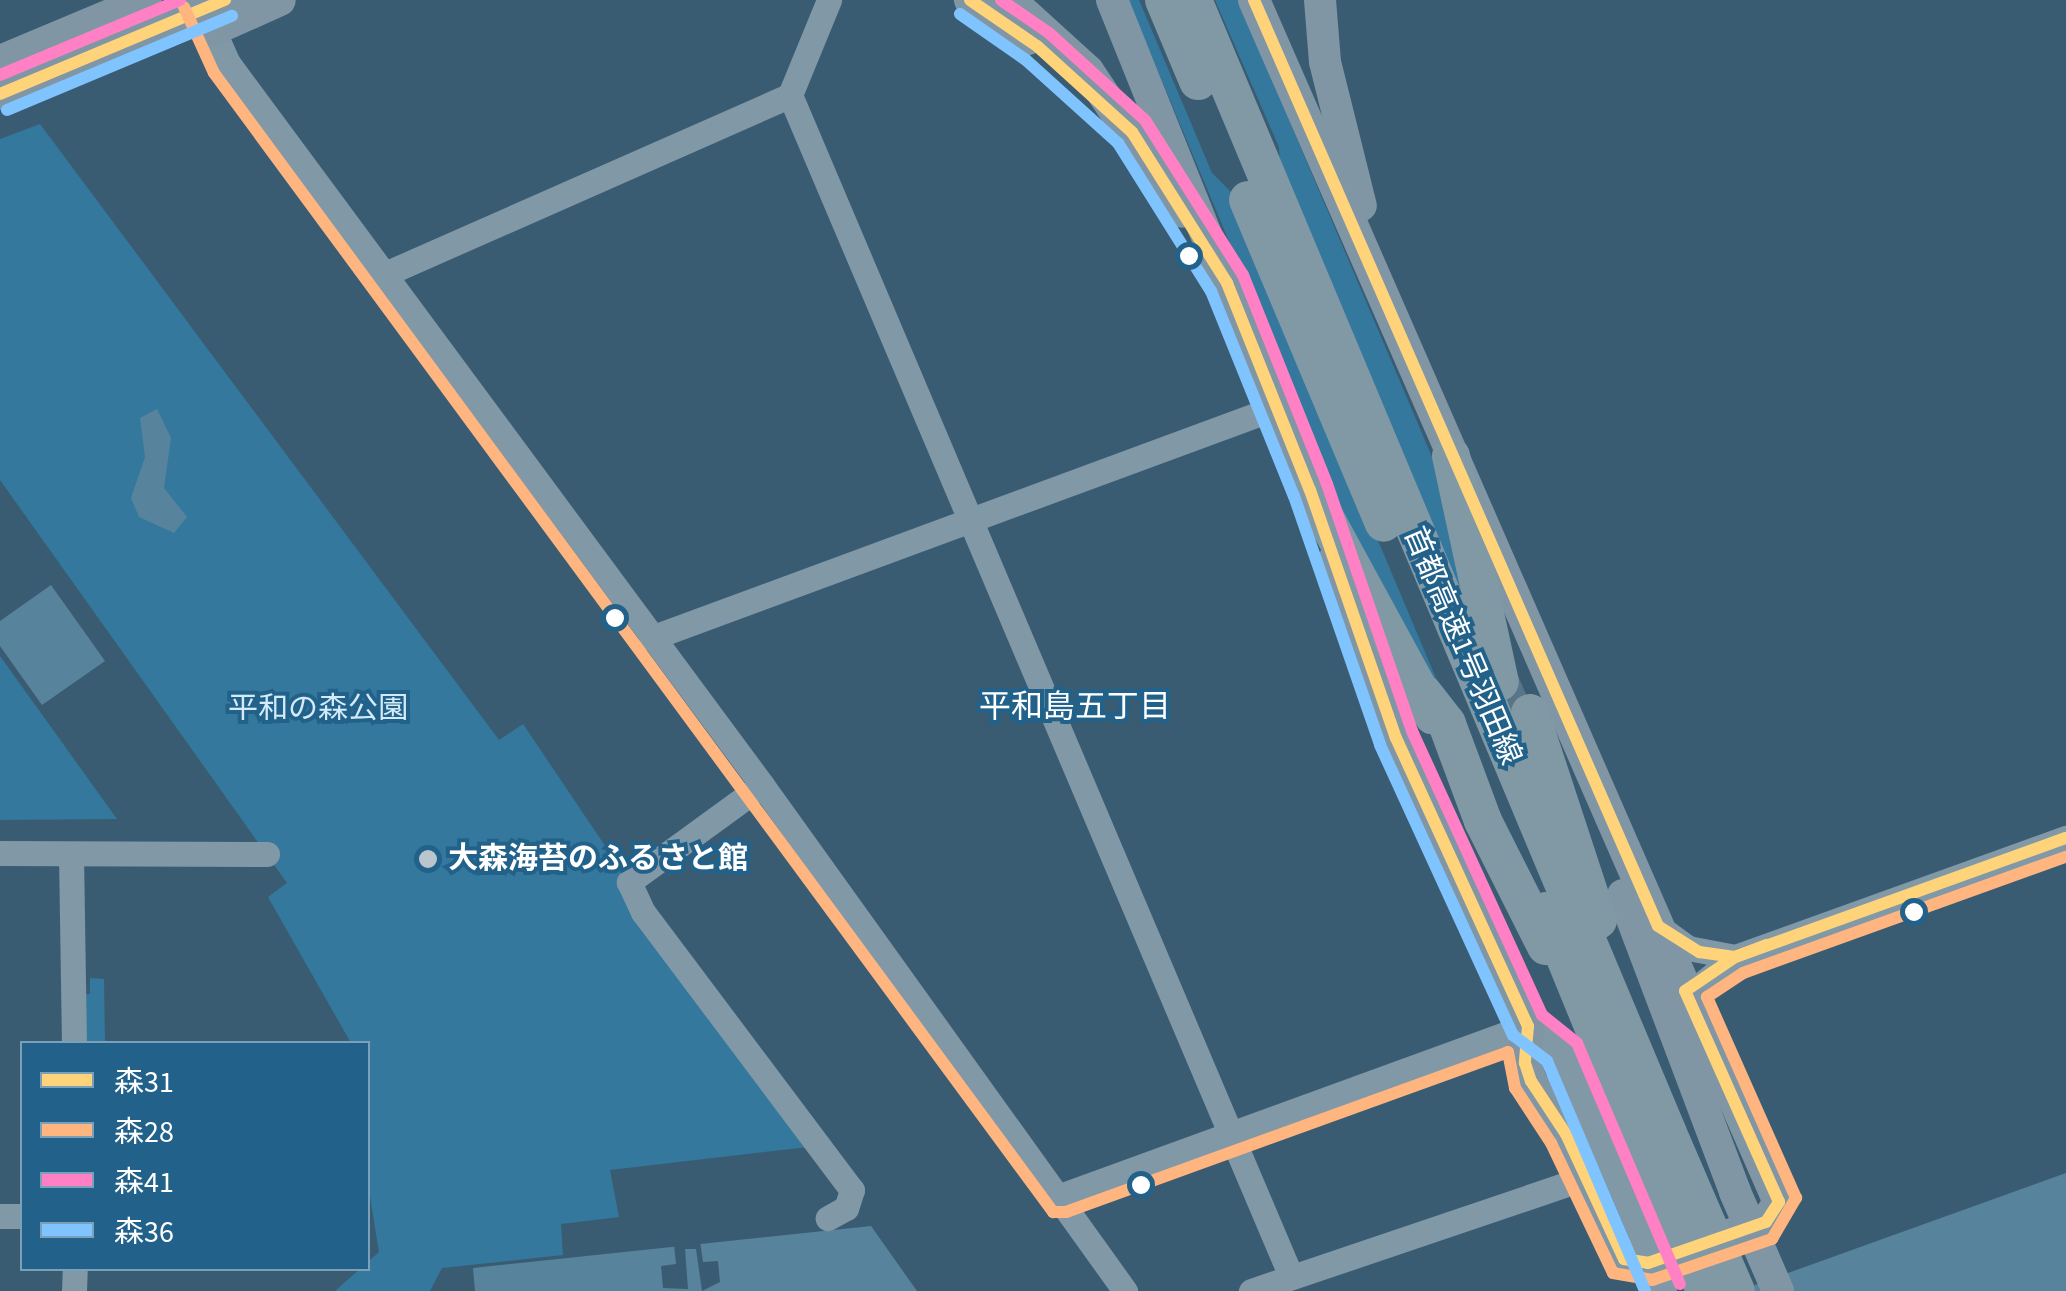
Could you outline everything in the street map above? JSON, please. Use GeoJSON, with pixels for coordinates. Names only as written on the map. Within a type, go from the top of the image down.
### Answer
{"type":"FeatureCollection","features":[{"type":"Feature","properties":{"kind":"highway","name":"首都高速1号羽田線"},"geometry":{"type":"LineString","coordinates":[[1164,0],[1610,1050],[1736,1291]]}},
{"type":"Feature","properties":{"kind":"highway","name":"首都高速1号羽田線"},"geometry":{"type":"LineString","coordinates":[[1192,0],[1705,1291]]}},
{"type":"Feature","properties":{"kind":"highway"},"geometry":{"type":"LineString","coordinates":[[1451,456],[1482,606],[1507,678]]}},
{"type":"Feature","properties":{"kind":"highway"},"geometry":{"type":"LineString","coordinates":[[1310,490],[1423,693],[1465,795],[1610,1050]]}},
{"type":"Feature","properties":{"kind":"highway"},"geometry":{"type":"LineString","coordinates":[[1523,716],[1556,789],[1592,894],[1610,1050]]}},
{"type":"Feature","properties":{"kind":"main road"},"geometry":{"type":"LineString","coordinates":[[0,61],[146,0]]}},
{"type":"Feature","properties":{"kind":"main road"},"geometry":{"type":"LineString","coordinates":[[0,94],[213,10],[280,0]]}},
{"type":"Feature","properties":{"kind":"main road"},"geometry":{"type":"LineString","coordinates":[[970,0],[1037,46],[1132,132]]}},
{"type":"Feature","properties":{"kind":"main road"},"geometry":{"type":"LineString","coordinates":[[1010,0],[1062,42],[1132,132],[1228,283]]}},
{"type":"Feature","properties":{"kind":"main road"},"geometry":{"type":"LineString","coordinates":[[1112,0],[1310,490],[1396,738],[1528,1026],[1525,1063],[1539,1100],[1566,1134],[1616,1248],[1624,1259],[1648,1263],[1766,1222],[1779,1202],[1254,0]]}},
{"type":"Feature","properties":{"kind":"main road"},"geometry":{"type":"LineString","coordinates":[[1320,0],[1346,156],[1399,336]]}},
{"type":"Feature","properties":{"kind":"main road"},"geometry":{"type":"LineString","coordinates":[[1604,808],[1607,847],[1735,1192],[1778,1291]]}},
{"type":"Feature","properties":{"kind":"street"},"geometry":{"type":"LineString","coordinates":[[385,274],[790,95],[829,0]]}},
{"type":"Feature","properties":{"kind":"street"},"geometry":{"type":"LineString","coordinates":[[213,10],[228,63],[762,785],[1125,1291]]}},
{"type":"Feature","properties":{"kind":"street"},"geometry":{"type":"LineString","coordinates":[[790,95],[1227,1134],[1290,1274]]}},
{"type":"Feature","properties":{"kind":"street"},"geometry":{"type":"LineString","coordinates":[[651,638],[1277,407]]}},
{"type":"Feature","properties":{"kind":"street"},"geometry":{"type":"LineString","coordinates":[[762,785],[629,882],[643,912],[852,1190],[846,1208],[828,1218]]}},
{"type":"Feature","properties":{"kind":"street"},"geometry":{"type":"LineString","coordinates":[[1685,1062],[1676,1016],[1686,991],[1735,957],[2066,838]]}},
{"type":"Feature","properties":{"kind":"street"},"geometry":{"type":"LineString","coordinates":[[0,853],[268,854]]}},
{"type":"Feature","properties":{"kind":"street"},"geometry":{"type":"LineString","coordinates":[[72,854],[74,1041]]}},
{"type":"Feature","properties":{"kind":"street"},"geometry":{"type":"LineString","coordinates":[[1658,926],[1688,948],[1735,957]]}},
{"type":"Feature","properties":{"kind":"street"},"geometry":{"type":"LineString","coordinates":[[1060,1196],[1528,1026],[1561,1050],[1664,1291]]}},
{"type":"Feature","properties":{"kind":"street"},"geometry":{"type":"LineString","coordinates":[[1251,1291],[1290,1274],[1564,1185]]}},
{"type":"Feature","properties":{"kind":"green space"},"geometry":{"type":"Polygon","coordinates":[[[1128,0],[1139,0],[1212,173],[1231,192],[1500,830],[1368,573],[1128,0]]]}},
{"type":"Feature","properties":{"kind":"green space"},"geometry":{"type":"Polygon","coordinates":[[[1215,0],[1238,0],[1435,464],[1468,613],[1280,178],[1279,147],[1215,0]]]}},
{"type":"Feature","properties":{"kind":"green space","name":"平和の森公園"},"geometry":{"type":"Polygon","coordinates":[[[40,124],[499,740],[523,724],[808,1147],[610,1170],[619,1217],[561,1224],[563,1255],[442,1268],[430,1291],[335,1291],[358,1271],[370,1271],[370,1260],[379,1252],[370,1196],[370,1041],[350,1041],[268,897],[287,883],[0,480],[0,139],[40,124]]]}},
{"type":"Feature","properties":{"kind":"green space"},"geometry":{"type":"Polygon","coordinates":[[[0,656],[117,819],[0,820],[0,656]]]}},
{"type":"Feature","properties":{"kind":"green space"},"geometry":{"type":"Polygon","coordinates":[[[90,978],[104,979],[105,1041],[76,1041],[76,995],[90,994],[90,978]]]}},
{"type":"Feature","properties":{"kind":"shaded area"},"geometry":{"type":"Polygon","coordinates":[[[157,409],[171,438],[164,488],[187,517],[174,533],[139,517],[131,498],[145,457],[140,418],[157,409]]]}},
{"type":"Feature","properties":{"kind":"shaded area"},"geometry":{"type":"Polygon","coordinates":[[[51,585],[105,661],[42,705],[0,646],[0,621],[51,585]]]}},
{"type":"Feature","properties":{"kind":"shaded area"},"geometry":{"type":"Polygon","coordinates":[[[2066,1173],[2066,1291],[1738,1291],[2066,1173]]]}},
{"type":"Feature","properties":{"kind":"shaded area"},"geometry":{"type":"Polygon","coordinates":[[[871,1226],[917,1291],[475,1291],[473,1268],[871,1226]]]}},
{"type":"Feature","properties":{"kind":"pier"},"geometry":{"type":"Polygon","coordinates":[[[700,1241],[703,1262],[718,1261],[720,1282],[702,1291],[696,1249],[685,1249],[688,1289],[663,1288],[661,1266],[676,1264],[674,1244],[700,1241]]]}},
{"type":"Feature","properties":{"kind":"tunnel"},"geometry":{"type":"LineString","coordinates":[[1500,682],[1516,719]]}},
{"type":"Feature","properties":{"kind":"transit line","name":"森41"},"geometry":{"type":"LineString","coordinates":[[0,75],[180,0]]}},
{"type":"Feature","properties":{"kind":"transit line","name":"森31"},"geometry":{"type":"LineString","coordinates":[[0,94],[225,0]]}},
{"type":"Feature","properties":{"kind":"transit line","name":"森31"},"geometry":{"type":"LineString","coordinates":[[970,0],[1037,46],[1132,132],[1227,283],[1310,490],[1396,738],[1528,1026],[1525,1063],[1531,1081],[1566,1134],[1624,1259],[1648,1263],[1766,1222],[1779,1202],[1685,991],[1735,957],[2066,838]]}},
{"type":"Feature","properties":{"kind":"transit line","name":"森41"},"geometry":{"type":"LineString","coordinates":[[1001,0],[1049,33],[1145,120],[1243,275],[1327,484],[1412,731],[1542,1015],[1577,1043],[1680,1284]]}},
{"type":"Feature","properties":{"kind":"transit line","name":"森31"},"geometry":{"type":"LineString","coordinates":[[1254,0],[1658,926],[1699,952],[1735,957],[1767,945]]}},
{"type":"Feature","properties":{"kind":"transit line","name":"森28"},"geometry":{"type":"LineString","coordinates":[[184,7],[214,73],[1053,1212],[1066,1212],[1508,1052],[1515,1088],[1551,1143],[1613,1273],[1652,1280],[1772,1239],[1796,1198],[1707,997],[1743,973],[2066,857]]}},
{"type":"Feature","properties":{"kind":"transit line","name":"森36"},"geometry":{"type":"LineString","coordinates":[[960,14],[1026,60],[1118,143],[1211,291],[1294,496],[1380,745],[1513,1035],[1547,1061],[1645,1291]]}},
{"type":"Feature","properties":{"kind":"transit line","name":"森36"},"geometry":{"type":"LineString","coordinates":[[7,110],[232,16]]}},
{"type":"Feature","properties":{"kind":"place","name":"大森海苔のふるさと館"},"geometry":{"type":"Point","coordinates":[428,859]}},
{"type":"Feature","properties":{"kind":"district","name":"平和島五丁目"},"geometry":{"type":"Point","coordinates":[1075,707]}}]}
